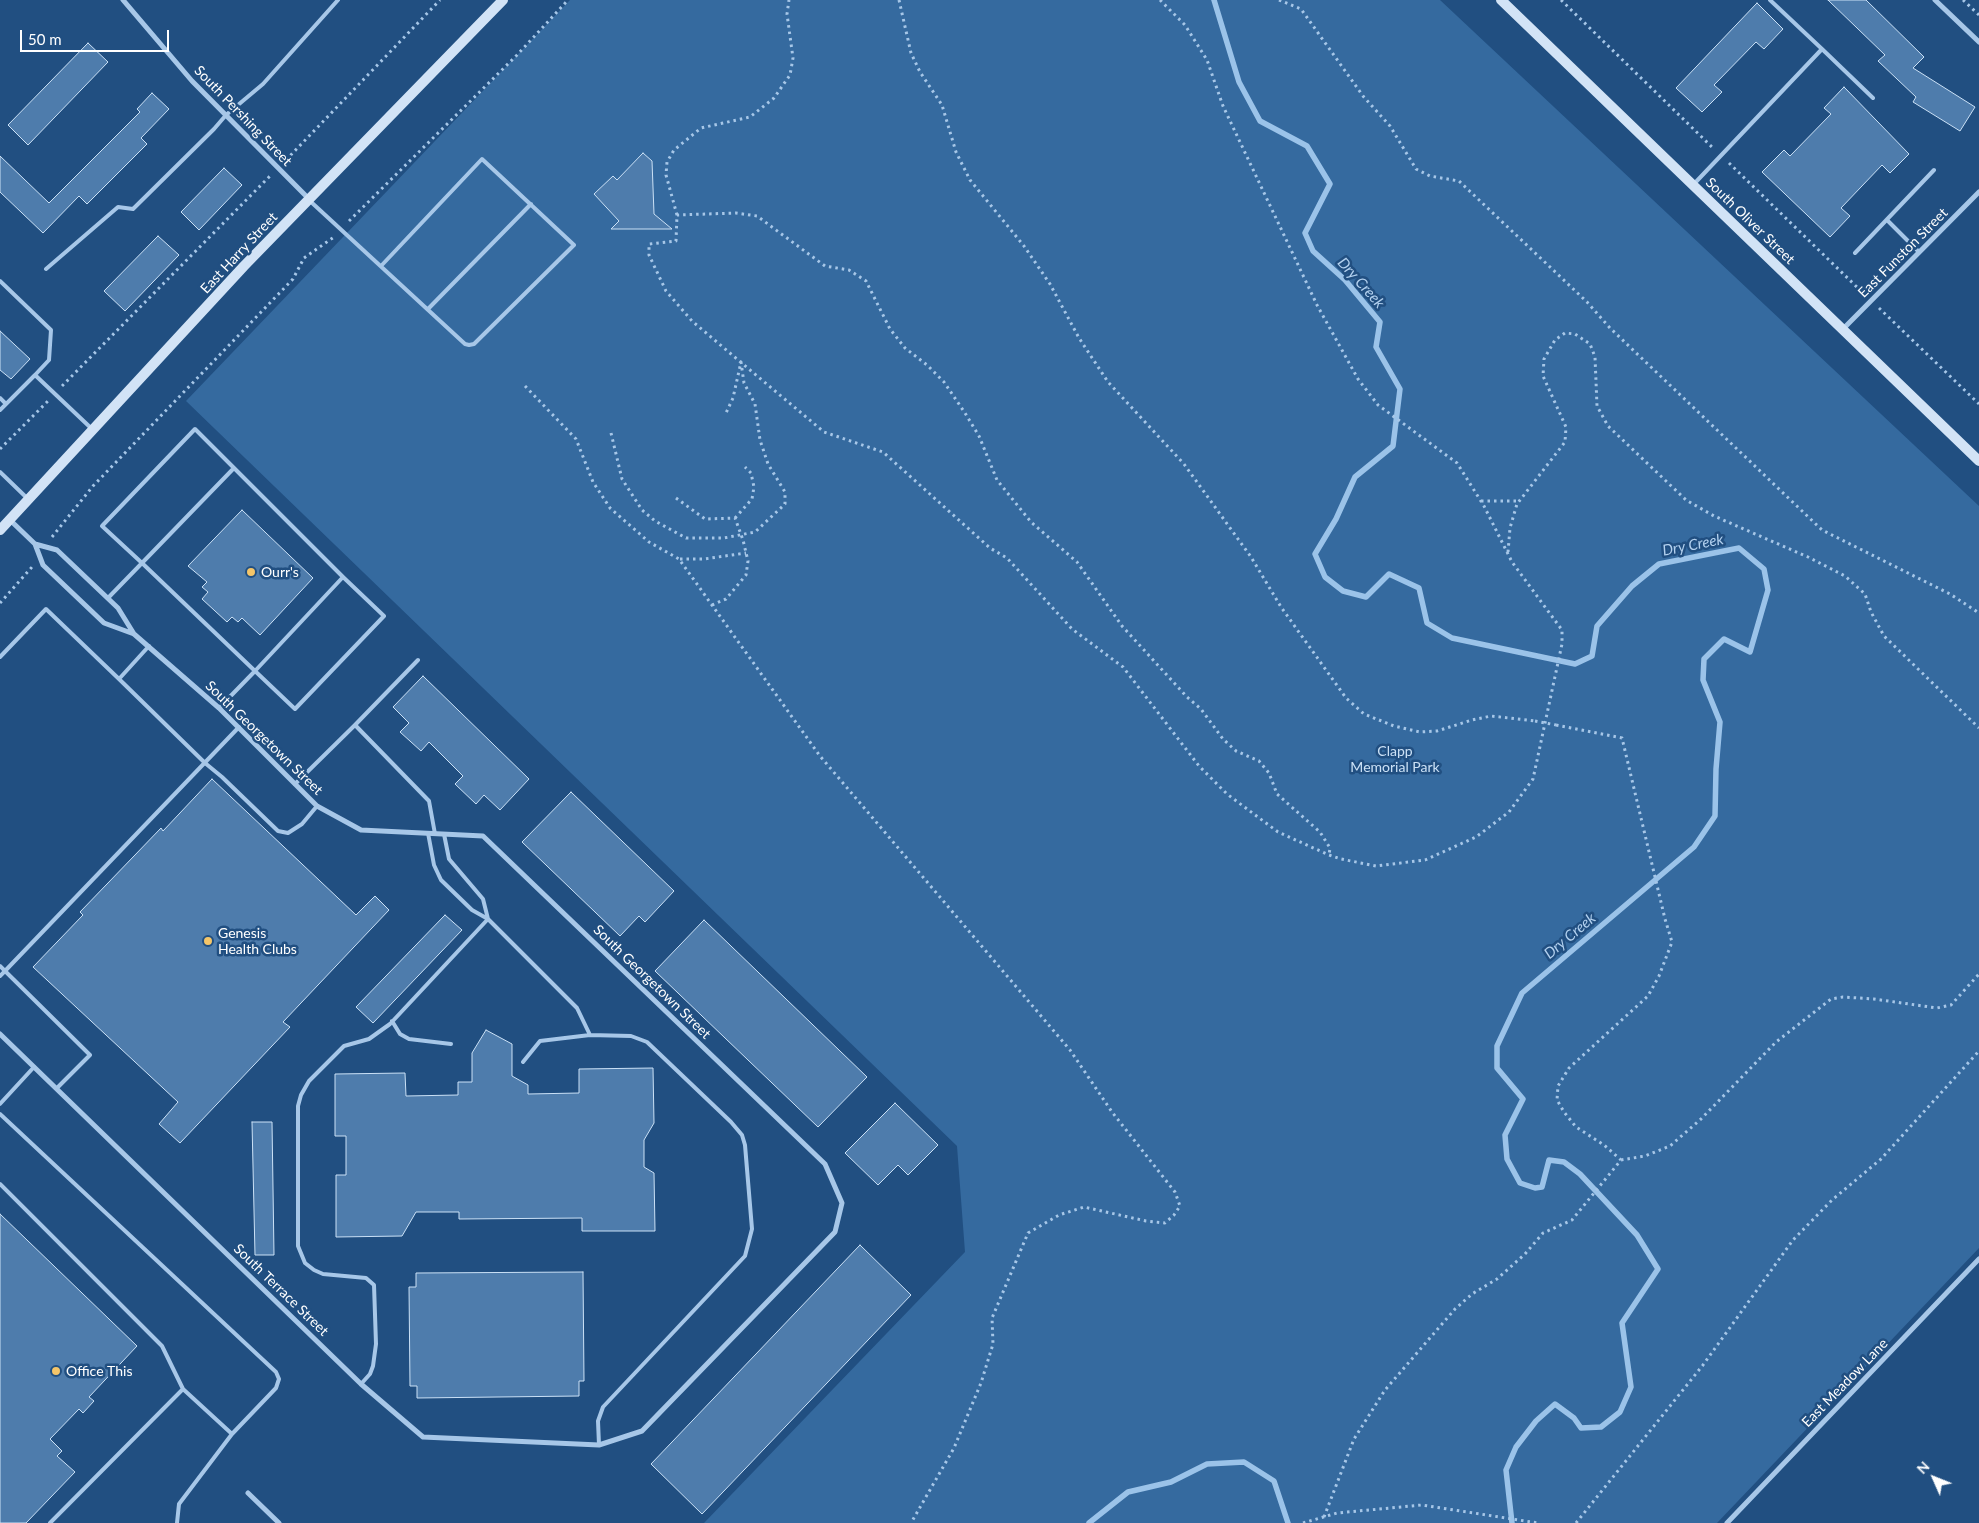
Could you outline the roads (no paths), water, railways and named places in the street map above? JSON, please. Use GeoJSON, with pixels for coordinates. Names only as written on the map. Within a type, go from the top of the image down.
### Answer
{"type":"FeatureCollection","features":[{"type":"Feature","properties":{"kind":"main road","name":"East Harry Street"},"geometry":{"type":"LineString","coordinates":[[0,530],[309,200],[502,0]]}},
{"type":"Feature","properties":{"kind":"main road","name":"South Oliver Street"},"geometry":{"type":"LineString","coordinates":[[1501,0],[1979,462]]}},
{"type":"Feature","properties":{"kind":"street","name":"South Pershing Street"},"geometry":{"type":"LineString","coordinates":[[123,0],[192,81],[309,200]]}},
{"type":"Feature","properties":{"kind":"street"},"geometry":{"type":"LineString","coordinates":[[1938,1],[1978,39]]}},
{"type":"Feature","properties":{"kind":"street","name":"East Funston Street"},"geometry":{"type":"LineString","coordinates":[[1843,329],[1979,192]]}},
{"type":"Feature","properties":{"kind":"street","name":"South Georgetown Street"},"geometry":{"type":"LineString","coordinates":[[10,520],[34,544],[43,565],[104,623],[134,634]]}},
{"type":"Feature","properties":{"kind":"street","name":"South Georgetown Street"},"geometry":{"type":"LineString","coordinates":[[34,544],[58,550],[118,608],[134,634],[219,708],[317,806],[361,830],[483,836],[825,1164],[842,1203],[835,1232],[642,1432],[599,1445]]}},
{"type":"Feature","properties":{"kind":"street","name":"South Terrace Street"},"geometry":{"type":"LineString","coordinates":[[0,1034],[361,1384],[423,1437],[599,1445]]}},
{"type":"Feature","properties":{"kind":"street","name":"East Meadow Lane"},"geometry":{"type":"LineString","coordinates":[[1727,1523],[1979,1259]]}},
{"type":"Feature","properties":{"kind":"street"},"geometry":{"type":"LineString","coordinates":[[248,1493],[280,1523]]}},
{"type":"Feature","properties":{"kind":"lane"},"geometry":{"type":"LineString","coordinates":[[46,269],[118,207],[133,209],[214,130],[226,115],[263,84],[338,0]]}},
{"type":"Feature","properties":{"kind":"lane"},"geometry":{"type":"LineString","coordinates":[[1770,0],[1873,98]]}},
{"type":"Feature","properties":{"kind":"lane"},"geometry":{"type":"LineString","coordinates":[[1693,185],[1822,49]]}},
{"type":"Feature","properties":{"kind":"lane"},"geometry":{"type":"LineString","coordinates":[[309,200],[465,344],[472,345],[574,245],[482,159],[381,266]]}},
{"type":"Feature","properties":{"kind":"lane"},"geometry":{"type":"LineString","coordinates":[[1855,253],[1934,170]]}},
{"type":"Feature","properties":{"kind":"lane"},"geometry":{"type":"LineString","coordinates":[[428,309],[531,204]]}},
{"type":"Feature","properties":{"kind":"lane"},"geometry":{"type":"LineString","coordinates":[[1887,220],[1919,252]]}},
{"type":"Feature","properties":{"kind":"lane"},"geometry":{"type":"LineString","coordinates":[[0,281],[51,330],[49,360],[0,410]]}},
{"type":"Feature","properties":{"kind":"lane"},"geometry":{"type":"LineString","coordinates":[[35,375],[94,430]]}},
{"type":"Feature","properties":{"kind":"lane"},"geometry":{"type":"LineString","coordinates":[[0,398],[6,404]]}},
{"type":"Feature","properties":{"kind":"lane"},"geometry":{"type":"LineString","coordinates":[[195,429],[384,616],[295,709],[142,563],[102,526],[195,429]]}},
{"type":"Feature","properties":{"kind":"lane"},"geometry":{"type":"LineString","coordinates":[[108,598],[234,468]]}},
{"type":"Feature","properties":{"kind":"lane"},"geometry":{"type":"LineString","coordinates":[[0,472],[29,500]]}},
{"type":"Feature","properties":{"kind":"lane"},"geometry":{"type":"LineString","coordinates":[[219,708],[343,577]]}},
{"type":"Feature","properties":{"kind":"lane"},"geometry":{"type":"LineString","coordinates":[[0,657],[46,609],[278,831],[288,833],[302,824],[317,806]]}},
{"type":"Feature","properties":{"kind":"lane"},"geometry":{"type":"LineString","coordinates":[[119,679],[148,646]]}},
{"type":"Feature","properties":{"kind":"lane"},"geometry":{"type":"LineString","coordinates":[[295,784],[418,660]]}},
{"type":"Feature","properties":{"kind":"lane"},"geometry":{"type":"LineString","coordinates":[[354,725],[429,801],[435,834]]}},
{"type":"Feature","properties":{"kind":"lane"},"geometry":{"type":"LineString","coordinates":[[0,976],[239,727]]}},
{"type":"Feature","properties":{"kind":"lane"},"geometry":{"type":"LineString","coordinates":[[428,834],[434,865],[442,880],[472,910],[488,919],[577,1008],[590,1035]]}},
{"type":"Feature","properties":{"kind":"lane"},"geometry":{"type":"LineString","coordinates":[[444,834],[449,859],[483,899],[488,919]]}},
{"type":"Feature","properties":{"kind":"lane"},"geometry":{"type":"LineString","coordinates":[[361,1384],[370,1374],[376,1344],[374,1285],[366,1278],[323,1274],[305,1263],[300,1256],[298,1246],[298,1106],[301,1095],[309,1081],[344,1046],[369,1039],[392,1021],[488,919]]}},
{"type":"Feature","properties":{"kind":"lane"},"geometry":{"type":"LineString","coordinates":[[0,966],[90,1056],[57,1088]]}},
{"type":"Feature","properties":{"kind":"lane"},"geometry":{"type":"LineString","coordinates":[[392,1021],[400,1034],[408,1038],[451,1044]]}},
{"type":"Feature","properties":{"kind":"lane"},"geometry":{"type":"LineString","coordinates":[[523,1062],[540,1040],[590,1035],[631,1036],[647,1042],[742,1135],[752,1229],[745,1256],[603,1407],[598,1421],[599,1445]]}},
{"type":"Feature","properties":{"kind":"lane"},"geometry":{"type":"LineString","coordinates":[[0,1104],[34,1067]]}},
{"type":"Feature","properties":{"kind":"lane"},"geometry":{"type":"LineString","coordinates":[[0,1114],[276,1372],[278,1379],[276,1388],[232,1434],[178,1504],[177,1523]]}},
{"type":"Feature","properties":{"kind":"lane"},"geometry":{"type":"LineString","coordinates":[[0,1184],[162,1346],[182,1388],[232,1434]]}},
{"type":"Feature","properties":{"kind":"lane"},"geometry":{"type":"LineString","coordinates":[[50,1523],[182,1388]]}},
{"type":"Feature","properties":{"kind":"waterway","name":"Dry Creek"},"geometry":{"type":"LineString","coordinates":[[1214,0],[1239,82],[1260,121],[1307,146],[1330,184],[1305,233],[1313,251],[1345,280],[1380,322],[1376,347],[1400,389],[1393,446],[1355,477],[1336,519],[1315,554],[1325,577],[1343,591],[1366,597],[1389,574],[1419,588],[1427,623],[1452,638],[1575,664],[1592,656],[1597,626],[1632,586],[1659,564],[1739,548],[1764,569],[1768,590],[1750,652],[1724,639],[1704,659],[1703,680],[1720,722],[1715,816],[1694,847],[1522,993],[1497,1046],[1497,1068],[1523,1099],[1505,1135],[1507,1159],[1520,1183],[1535,1188],[1542,1187],[1549,1160],[1564,1162],[1580,1174],[1637,1235],[1658,1269],[1622,1323],[1631,1387],[1620,1412],[1601,1427],[1581,1428],[1574,1418],[1555,1404],[1536,1421],[1516,1447],[1506,1470],[1512,1523]]}},
{"type":"Feature","properties":{"kind":"waterway","name":"Dry Creek"},"geometry":{"type":"LineString","coordinates":[[1089,1523],[1128,1492],[1171,1482],[1207,1464],[1244,1462],[1274,1481],[1288,1523]]}},
{"type":"Feature","properties":{"kind":"place","name":"Ourr's"},"geometry":{"type":"Point","coordinates":[251,572]}},
{"type":"Feature","properties":{"kind":"place","name":"Genesis Health Clubs"},"geometry":{"type":"Point","coordinates":[208,941]}},
{"type":"Feature","properties":{"kind":"place","name":"Office This"},"geometry":{"type":"Point","coordinates":[56,1371]}},
{"type":"Feature","properties":{"kind":"park label","name":"Clapp Memorial Park"},"geometry":{"type":"Point","coordinates":[1395,760]}}]}
